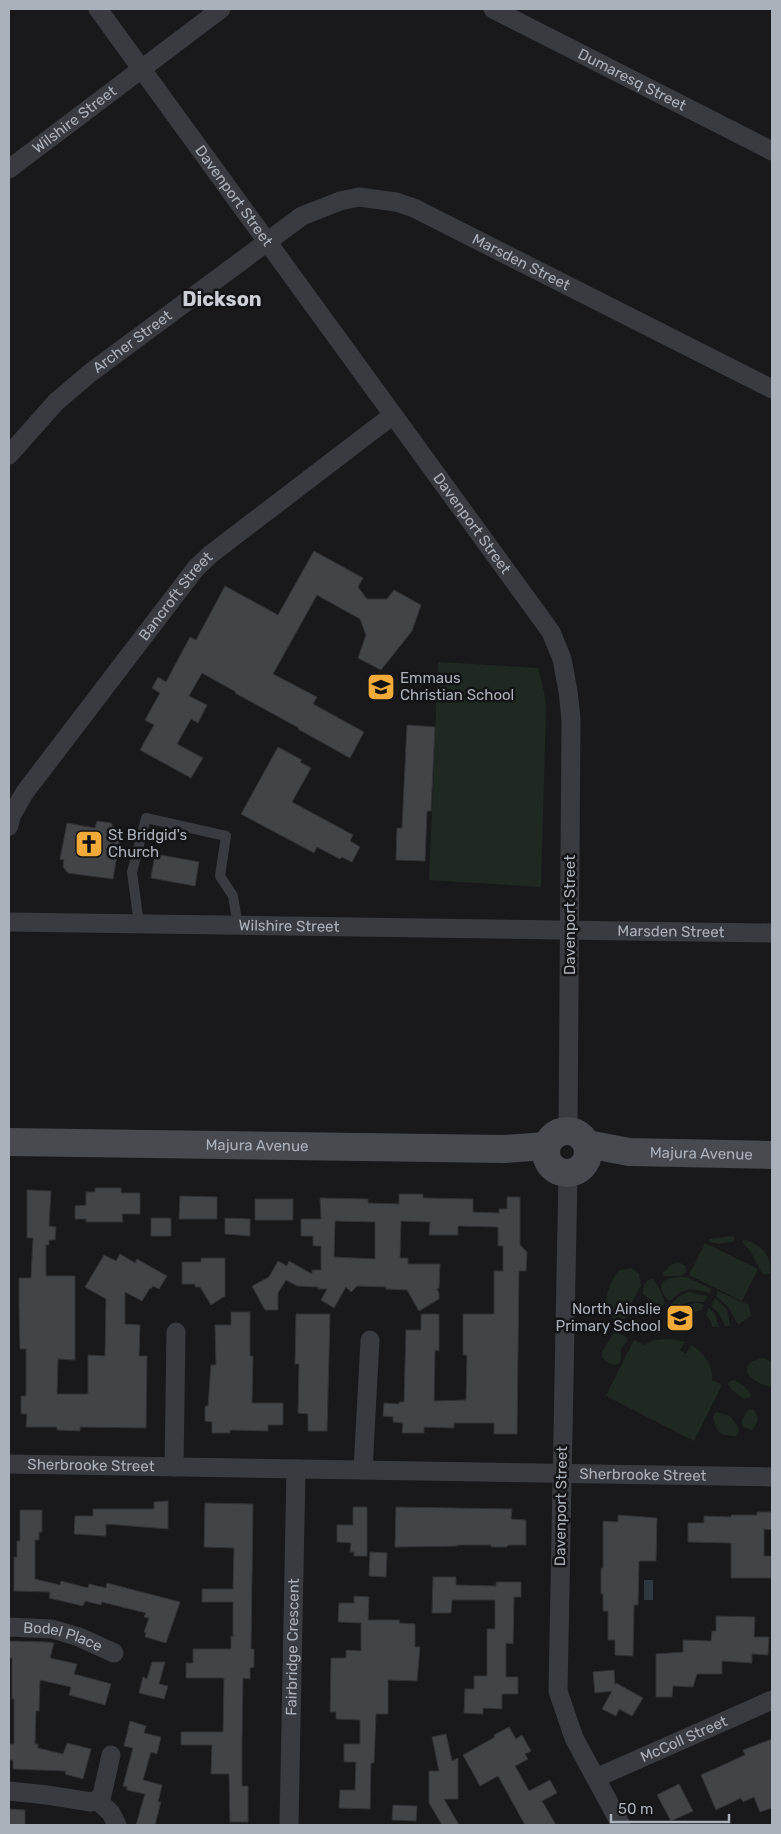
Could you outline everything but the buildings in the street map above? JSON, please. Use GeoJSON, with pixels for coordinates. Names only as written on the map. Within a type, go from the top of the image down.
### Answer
{"type":"FeatureCollection","features":[{"type":"Feature","properties":{"kind":"main road","name":"Majura Avenue"},"geometry":{"type":"LineString","coordinates":[[9,1142],[772,1155]]}},
{"type":"Feature","properties":{"kind":"street","name":"Davenport Street"},"geometry":{"type":"LineString","coordinates":[[98,9],[551,632],[562,659],[568,691],[570,719],[568,1153],[558,1691],[574,1738],[622,1825]]}},
{"type":"Feature","properties":{"kind":"street"},"geometry":{"type":"LineString","coordinates":[[142,69],[222,9]]}},
{"type":"Feature","properties":{"kind":"street","name":"Dumaresq Street"},"geometry":{"type":"LineString","coordinates":[[494,9],[772,151]]}},
{"type":"Feature","properties":{"kind":"street","name":"Wilshire Street"},"geometry":{"type":"LineString","coordinates":[[9,169],[142,69]]}},
{"type":"Feature","properties":{"kind":"street","name":"Marsden Street"},"geometry":{"type":"LineString","coordinates":[[267,241],[302,216],[340,201],[360,197],[396,202],[414,208],[772,389]]}},
{"type":"Feature","properties":{"kind":"street","name":"Archer Street"},"geometry":{"type":"LineString","coordinates":[[9,455],[56,402],[90,373],[267,241]]}},
{"type":"Feature","properties":{"kind":"street","name":"Bancroft Street"},"geometry":{"type":"LineString","coordinates":[[9,826],[11,816],[25,792],[196,568],[210,554],[393,415]]}},
{"type":"Feature","properties":{"kind":"street","name":"Wilshire Street"},"geometry":{"type":"LineString","coordinates":[[9,922],[569,931]]}},
{"type":"Feature","properties":{"kind":"street","name":"Marsden Street"},"geometry":{"type":"LineString","coordinates":[[569,931],[772,933]]}},
{"type":"Feature","properties":{"kind":"street","name":"Sherbrooke Street"},"geometry":{"type":"LineString","coordinates":[[174,1467],[176,1332]]}},
{"type":"Feature","properties":{"kind":"street"},"geometry":{"type":"LineString","coordinates":[[363,1470],[370,1340]]}},
{"type":"Feature","properties":{"kind":"street","name":"Sherbrooke Street"},"geometry":{"type":"LineString","coordinates":[[9,1464],[772,1477]]}},
{"type":"Feature","properties":{"kind":"street","name":"Fairbridge Crescent"},"geometry":{"type":"LineString","coordinates":[[289,1825],[296,1469]]}},
{"type":"Feature","properties":{"kind":"street","name":"Bodel Place"},"geometry":{"type":"LineString","coordinates":[[9,1627],[52,1629],[78,1637],[114,1653]]}},
{"type":"Feature","properties":{"kind":"street","name":"McColl Street"},"geometry":{"type":"LineString","coordinates":[[596,1778],[772,1700]]}},
{"type":"Feature","properties":{"kind":"street"},"geometry":{"type":"LineString","coordinates":[[9,1791],[91,1802],[97,1800],[102,1794],[111,1755]]}},
{"type":"Feature","properties":{"kind":"street"},"geometry":{"type":"LineString","coordinates":[[97,1800],[110,1813],[117,1825]]}},
{"type":"Feature","properties":{"kind":"lane"},"geometry":{"type":"LineString","coordinates":[[139,924],[132,872],[146,818],[226,836],[220,876],[233,896],[238,926]]}},
{"type":"Feature","properties":{"kind":"shaded area"},"geometry":{"type":"Polygon","coordinates":[[[438,662],[538,668],[546,707],[541,887],[429,880],[438,662]]]}},
{"type":"Feature","properties":{"kind":"shaded area"},"geometry":{"type":"Polygon","coordinates":[[[732,1236],[735,1238],[734,1241],[727,1243],[718,1244],[709,1241],[709,1239],[732,1236]]]}},
{"type":"Feature","properties":{"kind":"shaded area"},"geometry":{"type":"Polygon","coordinates":[[[745,1240],[756,1244],[764,1251],[769,1261],[770,1273],[764,1275],[762,1273],[752,1254],[742,1241],[745,1240]]]}},
{"type":"Feature","properties":{"kind":"shaded area"},"geometry":{"type":"Polygon","coordinates":[[[705,1243],[758,1269],[742,1301],[689,1275],[705,1243]]]}},
{"type":"Feature","properties":{"kind":"shaded area"},"geometry":{"type":"Polygon","coordinates":[[[678,1262],[686,1266],[686,1272],[681,1276],[664,1276],[663,1273],[671,1265],[678,1262]]]}},
{"type":"Feature","properties":{"kind":"shaded area"},"geometry":{"type":"Polygon","coordinates":[[[631,1268],[639,1274],[641,1286],[632,1302],[628,1316],[619,1322],[608,1311],[608,1290],[611,1282],[620,1270],[631,1268]]]}},
{"type":"Feature","properties":{"kind":"shaded area"},"geometry":{"type":"Polygon","coordinates":[[[686,1277],[712,1289],[709,1293],[698,1290],[685,1291],[672,1300],[668,1300],[661,1289],[663,1282],[671,1278],[686,1277]]]}},
{"type":"Feature","properties":{"kind":"shaded area"},"geometry":{"type":"Polygon","coordinates":[[[653,1279],[665,1302],[662,1308],[643,1294],[644,1285],[648,1280],[653,1279]]]}},
{"type":"Feature","properties":{"kind":"shaded area"},"geometry":{"type":"Polygon","coordinates":[[[718,1291],[749,1305],[751,1316],[739,1324],[737,1323],[729,1308],[716,1296],[718,1291]]]}},
{"type":"Feature","properties":{"kind":"shaded area"},"geometry":{"type":"Polygon","coordinates":[[[688,1292],[707,1296],[704,1302],[685,1304],[672,1317],[667,1314],[674,1300],[688,1292]]]}},
{"type":"Feature","properties":{"kind":"shaded area"},"geometry":{"type":"Polygon","coordinates":[[[715,1298],[727,1309],[730,1326],[725,1326],[718,1312],[711,1306],[715,1298]]]}},
{"type":"Feature","properties":{"kind":"shaded area"},"geometry":{"type":"Polygon","coordinates":[[[698,1303],[704,1305],[700,1311],[691,1312],[681,1321],[676,1319],[684,1307],[698,1303]]]}},
{"type":"Feature","properties":{"kind":"shaded area"},"geometry":{"type":"Polygon","coordinates":[[[709,1308],[715,1314],[719,1327],[712,1327],[706,1315],[709,1308]]]}},
{"type":"Feature","properties":{"kind":"shaded area"},"geometry":{"type":"Polygon","coordinates":[[[615,1331],[626,1337],[627,1342],[621,1349],[620,1362],[613,1365],[602,1357],[602,1352],[615,1331]]]}},
{"type":"Feature","properties":{"kind":"shaded area"},"geometry":{"type":"Polygon","coordinates":[[[671,1339],[685,1342],[680,1350],[686,1354],[691,1345],[700,1351],[707,1360],[712,1380],[722,1385],[694,1441],[606,1396],[634,1340],[644,1345],[654,1340],[671,1339]]]}},
{"type":"Feature","properties":{"kind":"shaded area"},"geometry":{"type":"Polygon","coordinates":[[[764,1358],[772,1362],[772,1387],[756,1381],[747,1370],[752,1361],[764,1358]]]}},
{"type":"Feature","properties":{"kind":"shaded area"},"geometry":{"type":"Polygon","coordinates":[[[734,1380],[743,1385],[751,1394],[750,1397],[744,1399],[732,1390],[728,1384],[734,1380]]]}},
{"type":"Feature","properties":{"kind":"shaded area"},"geometry":{"type":"Polygon","coordinates":[[[754,1410],[758,1418],[752,1430],[742,1426],[742,1421],[747,1411],[754,1410]]]}},
{"type":"Feature","properties":{"kind":"shaded area"},"geometry":{"type":"Polygon","coordinates":[[[716,1412],[730,1416],[739,1428],[737,1436],[726,1435],[718,1430],[713,1417],[716,1412]]]}},
{"type":"Feature","properties":{"kind":"shaded area"},"geometry":{"type":"Polygon","coordinates":[[[644,1580],[653,1580],[653,1600],[644,1600],[644,1580]]]}},
{"type":"Feature","properties":{"kind":"place","name":"Emmaus Christian School"},"geometry":{"type":"Point","coordinates":[381,687]}},
{"type":"Feature","properties":{"kind":"place","name":"St Bridgid's Church"},"geometry":{"type":"Point","coordinates":[89,844]}},
{"type":"Feature","properties":{"kind":"place","name":"North Ainslie Primary School"},"geometry":{"type":"Point","coordinates":[680,1318]}},
{"type":"Feature","properties":{"kind":"district","name":"Dickson"},"geometry":{"type":"Point","coordinates":[222,299]}}]}
